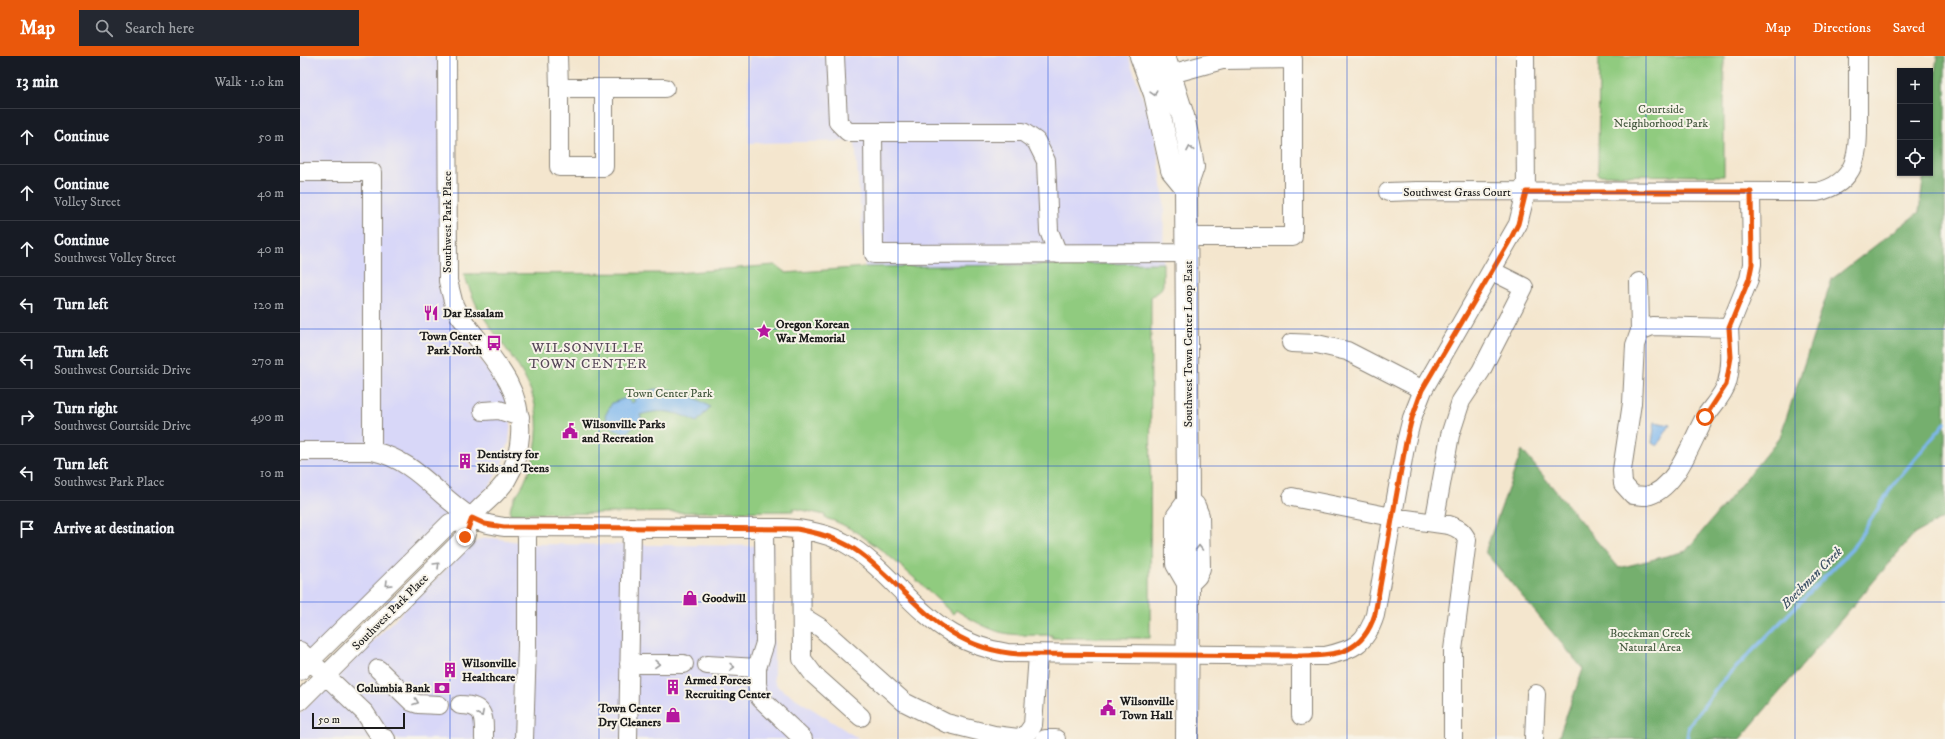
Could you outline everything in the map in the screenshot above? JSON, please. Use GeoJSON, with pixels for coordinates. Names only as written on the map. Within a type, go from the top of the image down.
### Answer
{"type":"FeatureCollection","features":[{"type":"Feature","properties":{"kind":"main road"},"geometry":{"type":"LineString","coordinates":[[1141,56],[1155,94],[1172,170],[1186,187]]}},
{"type":"Feature","properties":{"kind":"main road","name":"Southwest Town Center Loop East"},"geometry":{"type":"LineString","coordinates":[[1167,65],[1183,116],[1193,168],[1186,187],[1188,245],[1188,502],[1194,506],[1198,513],[1199,568],[1195,577],[1188,583],[1187,739]]}},
{"type":"Feature","properties":{"kind":"street","name":"Southwest Park Place"},"geometry":{"type":"LineString","coordinates":[[300,700],[465,537],[472,518],[500,490],[511,472],[519,447],[520,417],[514,392],[502,370],[459,315],[452,300],[448,281],[447,56]]}},
{"type":"Feature","properties":{"kind":"street"},"geometry":{"type":"LineString","coordinates":[[558,56],[559,167],[604,167],[604,88]]}},
{"type":"Feature","properties":{"kind":"street"},"geometry":{"type":"LineString","coordinates":[[835,56],[838,122],[848,132],[1023,132],[1036,141],[1046,161],[1049,231],[1058,254]]}},
{"type":"Feature","properties":{"kind":"street"},"geometry":{"type":"LineString","coordinates":[[300,451],[372,451],[388,454],[422,476],[472,518],[491,525],[527,527],[632,526],[764,528],[802,530],[829,537],[854,549],[869,560],[939,624],[962,639],[994,651],[1007,654],[1325,656],[1346,651],[1356,646],[1371,628],[1375,614],[1406,442],[1412,418],[1422,390],[1518,224],[1526,192],[1525,56]]}},
{"type":"Feature","properties":{"kind":"street","name":"Southwest Grass Court"},"geometry":{"type":"LineString","coordinates":[[1388,192],[1817,192],[1833,187],[1847,176],[1854,163],[1858,148],[1858,56]]}},
{"type":"Feature","properties":{"kind":"street"},"geometry":{"type":"LineString","coordinates":[[873,132],[874,254],[1058,254],[1293,236],[1293,59],[1222,60],[1197,65],[1167,65]]}},
{"type":"Feature","properties":{"kind":"street"},"geometry":{"type":"LineString","coordinates":[[559,88],[665,88]]}},
{"type":"Feature","properties":{"kind":"street"},"geometry":{"type":"LineString","coordinates":[[300,172],[372,172],[372,451]]}},
{"type":"Feature","properties":{"kind":"street"},"geometry":{"type":"LineString","coordinates":[[1639,282],[1640,331],[1635,345],[1632,403],[1622,470],[1623,484],[1633,495],[1645,496],[1656,492],[1673,476],[1687,454],[1705,417],[1726,385],[1731,357],[1729,328],[1749,279],[1752,264],[1751,192]]}},
{"type":"Feature","properties":{"kind":"street"},"geometry":{"type":"LineString","coordinates":[[1434,523],[1450,435],[1461,401],[1481,371],[1524,287],[1492,271]]}},
{"type":"Feature","properties":{"kind":"street"},"geometry":{"type":"LineString","coordinates":[[1640,331],[1652,326],[1729,328]]}},
{"type":"Feature","properties":{"kind":"street"},"geometry":{"type":"LineString","coordinates":[[1291,343],[1317,344],[1347,351],[1422,390]]}},
{"type":"Feature","properties":{"kind":"street"},"geometry":{"type":"LineString","coordinates":[[514,392],[489,405],[483,411],[499,410],[520,417]]}},
{"type":"Feature","properties":{"kind":"street"},"geometry":{"type":"LineString","coordinates":[[1292,497],[1392,517],[1458,528],[1464,533],[1467,540],[1452,655],[1453,739]]}},
{"type":"Feature","properties":{"kind":"street","name":"Southwest Park Place"},"geometry":{"type":"LineString","coordinates":[[303,661],[450,523],[472,518]]}},
{"type":"Feature","properties":{"kind":"street"},"geometry":{"type":"LineString","coordinates":[[628,739],[632,526]]}},
{"type":"Feature","properties":{"kind":"street"},"geometry":{"type":"LineString","coordinates":[[524,739],[527,646],[527,527]]}},
{"type":"Feature","properties":{"kind":"street"},"geometry":{"type":"LineString","coordinates":[[764,528],[765,643],[757,668],[757,684],[760,698],[803,739]]}},
{"type":"Feature","properties":{"kind":"street"},"geometry":{"type":"LineString","coordinates":[[802,530],[802,659],[814,675],[861,717]]}},
{"type":"Feature","properties":{"kind":"street"},"geometry":{"type":"LineString","coordinates":[[802,619],[808,620],[821,628],[904,702],[946,722],[994,735],[1018,738],[1026,735],[1034,735],[1033,725],[1038,655]]}},
{"type":"Feature","properties":{"kind":"street"},"geometry":{"type":"LineString","coordinates":[[1301,656],[1301,716]]}},
{"type":"Feature","properties":{"kind":"street"},"geometry":{"type":"LineString","coordinates":[[303,661],[326,675],[365,713],[380,736],[386,739]]}},
{"type":"Feature","properties":{"kind":"street"},"geometry":{"type":"LineString","coordinates":[[629,664],[684,664]]}},
{"type":"Feature","properties":{"kind":"street"},"geometry":{"type":"LineString","coordinates":[[707,665],[757,668]]}},
{"type":"Feature","properties":{"kind":"street"},"geometry":{"type":"LineString","coordinates":[[378,669],[412,702],[418,704],[439,705]]}},
{"type":"Feature","properties":{"kind":"street"},"geometry":{"type":"LineString","coordinates":[[1534,739],[1536,694]]}},
{"type":"Feature","properties":{"kind":"street"},"geometry":{"type":"LineString","coordinates":[[460,705],[472,705],[480,711],[484,720],[484,739]]}},
{"type":"Feature","properties":{"kind":"street"},"geometry":{"type":"LineString","coordinates":[[1045,739],[1056,739]]}},
{"type":"Feature","properties":{"kind":"shaded area"},"geometry":{"type":"Polygon","coordinates":[[[300,56],[443,56],[459,328],[504,394],[511,420],[509,442],[502,463],[490,486],[475,500],[446,520],[300,667],[300,56]]]}},
{"type":"Feature","properties":{"kind":"shaded area"},"geometry":{"type":"Polygon","coordinates":[[[748,56],[1128,56],[1155,131],[1164,200],[1163,263],[865,267],[855,141],[749,143],[748,56]]]}},
{"type":"Feature","properties":{"kind":"shaded area"},"geometry":{"type":"Polygon","coordinates":[[[492,538],[532,544],[773,546],[774,680],[778,687],[859,739],[300,739],[300,714],[470,545],[481,539],[492,538]]]}},
{"type":"Feature","properties":{"kind":"green space","name":"Courtside Neighborhood Park"},"geometry":{"type":"Polygon","coordinates":[[[1599,56],[1724,56],[1724,176],[1598,175],[1599,56]]]}},
{"type":"Feature","properties":{"kind":"green space","name":"Boeckman Creek Natural Area"},"geometry":{"type":"Polygon","coordinates":[[[1937,56],[1945,56],[1945,517],[1913,535],[1740,739],[1558,739],[1583,669],[1485,552],[1522,450],[1619,568],[1686,551],[1780,437],[1832,279],[1919,212],[1924,176],[1933,176],[1933,90],[1937,56]]]}},
{"type":"Feature","properties":{"kind":"green space","name":"Town Center Park"},"geometry":{"type":"Polygon","coordinates":[[[1163,263],[1163,285],[1161,289],[1151,297],[1150,638],[1052,638],[1052,635],[1016,635],[993,630],[956,610],[953,614],[893,559],[858,534],[841,524],[825,518],[825,515],[793,508],[793,511],[510,514],[512,502],[523,485],[535,450],[537,428],[536,409],[524,376],[478,308],[463,274],[677,273],[775,265],[786,273],[866,267],[1163,263]]]}},
{"type":"Feature","properties":{"kind":"water"},"geometry":{"type":"Polygon","coordinates":[[[656,389],[679,391],[710,407],[697,422],[669,412],[655,412],[640,415],[642,420],[626,433],[613,428],[605,416],[612,403],[626,398],[632,403],[635,401],[632,396],[656,389]]]}},
{"type":"Feature","properties":{"kind":"water"},"geometry":{"type":"Polygon","coordinates":[[[1655,422],[1670,425],[1657,446],[1652,443],[1655,422]]]}},
{"type":"Feature","properties":{"kind":"waterway","name":"Boeckman Creek"},"geometry":{"type":"LineString","coordinates":[[1687,739],[1689,726],[1720,684],[1852,549],[1893,485],[1945,423]]}},
{"type":"Feature","properties":{"kind":"place","name":"Dar Essalam"},"geometry":{"type":"Point","coordinates":[431,313]}},
{"type":"Feature","properties":{"kind":"place","name":"Oregon Korean War Memorial"},"geometry":{"type":"Point","coordinates":[764,331]}},
{"type":"Feature","properties":{"kind":"place","name":"Town Center Park North"},"geometry":{"type":"Point","coordinates":[494,343]}},
{"type":"Feature","properties":{"kind":"place","name":"Wilsonville Parks and Recreation"},"geometry":{"type":"Point","coordinates":[570,431]}},
{"type":"Feature","properties":{"kind":"place","name":"Dentistry for Kids and Teens"},"geometry":{"type":"Point","coordinates":[465,461]}},
{"type":"Feature","properties":{"kind":"place","name":"Goodwill"},"geometry":{"type":"Point","coordinates":[690,598]}},
{"type":"Feature","properties":{"kind":"place","name":"Wilsonville Healthcare"},"geometry":{"type":"Point","coordinates":[450,670]}},
{"type":"Feature","properties":{"kind":"place","name":"Armed Forces Recruiting Center"},"geometry":{"type":"Point","coordinates":[673,687]}},
{"type":"Feature","properties":{"kind":"place","name":"Columbia Bank"},"geometry":{"type":"Point","coordinates":[442,688]}},
{"type":"Feature","properties":{"kind":"place","name":"Wilsonville Town Hall"},"geometry":{"type":"Point","coordinates":[1108,708]}},
{"type":"Feature","properties":{"kind":"place","name":"Town Center Dry Cleaners"},"geometry":{"type":"Point","coordinates":[673,715]}},
{"type":"Feature","properties":{"kind":"district","name":"WILSONVILLE TOWN CENTER"},"geometry":{"type":"Point","coordinates":[588,356]}},
{"type":"Feature","properties":{"kind":"route"},"geometry":{"type":"LineString","coordinates":[[465,537],[472,518],[485,524],[504,527],[632,526],[797,529],[829,537],[854,549],[869,560],[951,634],[976,646],[1007,654],[1325,656],[1346,651],[1356,646],[1371,628],[1375,614],[1406,442],[1412,418],[1422,390],[1434,372],[1509,242],[1518,224],[1526,192],[1751,192],[1752,264],[1749,279],[1729,328],[1731,357],[1730,371],[1726,385],[1705,417]]}}]}
